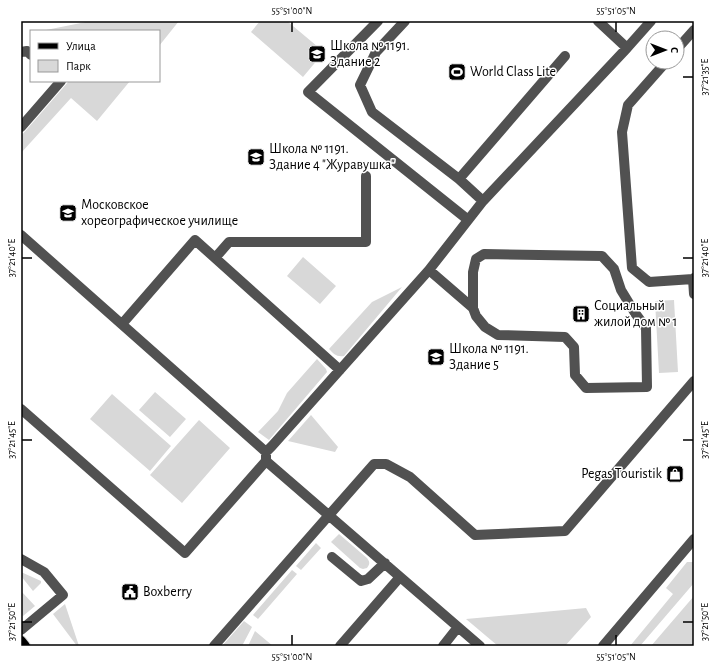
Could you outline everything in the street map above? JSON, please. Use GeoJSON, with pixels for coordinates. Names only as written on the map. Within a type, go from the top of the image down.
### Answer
{"type":"FeatureCollection","features":[{"type":"Feature","properties":{"kind":"main road"},"geometry":{"type":"LineString","coordinates":[[21,641],[25,646]]}},
{"type":"Feature","properties":{"kind":"street"},"geometry":{"type":"LineString","coordinates":[[378,21],[308,92],[467,220]]}},
{"type":"Feature","properties":{"kind":"street"},"geometry":{"type":"LineString","coordinates":[[405,21],[376,52],[360,85],[372,112],[483,200]]}},
{"type":"Feature","properties":{"kind":"street"},"geometry":{"type":"LineString","coordinates":[[598,21],[627,48]]}},
{"type":"Feature","properties":{"kind":"street"},"geometry":{"type":"LineString","coordinates":[[21,409],[185,553],[266,456],[272,446],[429,270],[483,200],[651,21]]}},
{"type":"Feature","properties":{"kind":"street"},"geometry":{"type":"LineString","coordinates":[[685,40],[694,30]]}},
{"type":"Feature","properties":{"kind":"street"},"geometry":{"type":"LineString","coordinates":[[459,180],[565,56]]}},
{"type":"Feature","properties":{"kind":"street"},"geometry":{"type":"LineString","coordinates":[[659,70],[628,105],[622,132],[632,268],[649,282],[694,279],[694,294]]}},
{"type":"Feature","properties":{"kind":"street"},"geometry":{"type":"LineString","coordinates":[[21,126],[59,82]]}},
{"type":"Feature","properties":{"kind":"street"},"geometry":{"type":"LineString","coordinates":[[215,258],[229,242],[366,242],[366,176]]}},
{"type":"Feature","properties":{"kind":"street"},"geometry":{"type":"LineString","coordinates":[[21,235],[122,324],[329,515],[480,646]]}},
{"type":"Feature","properties":{"kind":"street"},"geometry":{"type":"LineString","coordinates":[[122,324],[196,240],[340,370]]}},
{"type":"Feature","properties":{"kind":"street"},"geometry":{"type":"LineString","coordinates":[[429,270],[474,308],[476,316],[485,327],[498,335],[565,337],[574,347],[575,375],[586,388],[647,387],[646,328],[621,290],[614,269],[602,256],[484,254],[476,259],[472,272],[474,308]]}},
{"type":"Feature","properties":{"kind":"street"},"geometry":{"type":"LineString","coordinates":[[214,646],[374,464],[386,464],[410,477],[475,535],[565,531],[694,381]]}},
{"type":"Feature","properties":{"kind":"street"},"geometry":{"type":"LineString","coordinates":[[603,646],[694,538]]}},
{"type":"Feature","properties":{"kind":"street"},"geometry":{"type":"LineString","coordinates":[[332,557],[361,581],[368,579],[385,563]]}},
{"type":"Feature","properties":{"kind":"street"},"geometry":{"type":"LineString","coordinates":[[21,559],[44,572],[63,595],[21,630]]}},
{"type":"Feature","properties":{"kind":"street"},"geometry":{"type":"LineString","coordinates":[[340,646],[400,577]]}},
{"type":"Feature","properties":{"kind":"street"},"geometry":{"type":"LineString","coordinates":[[442,646],[458,627]]}},
{"type":"Feature","properties":{"kind":"green space"},"geometry":{"type":"Polygon","coordinates":[[[91,21],[179,21],[160,45],[160,30],[46,30],[91,21]]]}},
{"type":"Feature","properties":{"kind":"green space"},"geometry":{"type":"Polygon","coordinates":[[[260,21],[287,21],[324,52],[303,77],[251,32],[260,21]]]}},
{"type":"Feature","properties":{"kind":"green space"},"geometry":{"type":"Polygon","coordinates":[[[68,82],[129,82],[97,121],[71,98],[21,153],[21,136],[68,82]]]}},
{"type":"Feature","properties":{"kind":"green space"},"geometry":{"type":"Polygon","coordinates":[[[303,257],[336,286],[320,304],[287,276],[303,257]]]}},
{"type":"Feature","properties":{"kind":"green space"},"geometry":{"type":"Polygon","coordinates":[[[402,287],[344,356],[337,356],[329,349],[372,302],[402,287]]]}},
{"type":"Feature","properties":{"kind":"green space"},"geometry":{"type":"Polygon","coordinates":[[[674,300],[678,372],[659,373],[655,301],[674,300]]]}},
{"type":"Feature","properties":{"kind":"green space"},"geometry":{"type":"Polygon","coordinates":[[[317,359],[327,372],[269,440],[258,432],[278,411],[287,393],[317,359]]]}},
{"type":"Feature","properties":{"kind":"green space"},"geometry":{"type":"Polygon","coordinates":[[[155,392],[186,419],[170,437],[139,410],[155,392]]]}},
{"type":"Feature","properties":{"kind":"green space"},"geometry":{"type":"Polygon","coordinates":[[[112,394],[171,446],[150,471],[90,419],[112,394]]]}},
{"type":"Feature","properties":{"kind":"green space"},"geometry":{"type":"Polygon","coordinates":[[[311,415],[338,447],[335,452],[288,441],[311,415]]]}},
{"type":"Feature","properties":{"kind":"green space"},"geometry":{"type":"Polygon","coordinates":[[[199,420],[230,448],[182,503],[150,475],[199,420]]]}},
{"type":"Feature","properties":{"kind":"green space"},"geometry":{"type":"Polygon","coordinates":[[[339,534],[367,558],[369,565],[367,568],[360,568],[331,542],[339,534]]]}},
{"type":"Feature","properties":{"kind":"green space"},"geometry":{"type":"Polygon","coordinates":[[[316,543],[321,548],[301,570],[296,566],[316,543]]]}},
{"type":"Feature","properties":{"kind":"green space"},"geometry":{"type":"Polygon","coordinates":[[[687,562],[694,562],[694,583],[640,646],[630,646],[673,594],[666,588],[687,562]]]}},
{"type":"Feature","properties":{"kind":"green space"},"geometry":{"type":"Polygon","coordinates":[[[292,570],[297,574],[258,619],[253,615],[292,570]]]}},
{"type":"Feature","properties":{"kind":"green space"},"geometry":{"type":"Polygon","coordinates":[[[21,572],[41,581],[41,583],[33,591],[21,576],[21,572]]]}},
{"type":"Feature","properties":{"kind":"green space"},"geometry":{"type":"Polygon","coordinates":[[[21,591],[35,606],[23,616],[21,613],[21,591]]]}},
{"type":"Feature","properties":{"kind":"green space"},"geometry":{"type":"Polygon","coordinates":[[[694,596],[694,646],[651,646],[694,596]]]}},
{"type":"Feature","properties":{"kind":"green space"},"geometry":{"type":"Polygon","coordinates":[[[65,604],[79,646],[77,646],[53,614],[65,604]]]}},
{"type":"Feature","properties":{"kind":"green space"},"geometry":{"type":"Polygon","coordinates":[[[586,608],[591,617],[565,646],[498,646],[466,619],[586,608]]]}},
{"type":"Feature","properties":{"kind":"green space"},"geometry":{"type":"Polygon","coordinates":[[[244,621],[252,627],[242,646],[222,646],[244,621]]]}},
{"type":"Feature","properties":{"kind":"green space"},"geometry":{"type":"Polygon","coordinates":[[[255,631],[273,646],[248,646],[255,631]]]}},
{"type":"Feature","properties":{"kind":"place","name":"Школа № 1191. Здание 2"},"geometry":{"type":"Point","coordinates":[317,54]}},
{"type":"Feature","properties":{"kind":"place","name":"World Class Lite"},"geometry":{"type":"Point","coordinates":[457,72]}},
{"type":"Feature","properties":{"kind":"place","name":"Школа № 1191. Здание 4 \"Журавушка\""},"geometry":{"type":"Point","coordinates":[256,157]}},
{"type":"Feature","properties":{"kind":"place","name":"Московское хореографическое училище"},"geometry":{"type":"Point","coordinates":[68,213]}},
{"type":"Feature","properties":{"kind":"place","name":"Социальный жилой дом № 1"},"geometry":{"type":"Point","coordinates":[581,314]}},
{"type":"Feature","properties":{"kind":"place","name":"Школа № 1191. Здание 5"},"geometry":{"type":"Point","coordinates":[436,357]}},
{"type":"Feature","properties":{"kind":"place","name":"Pegas Touristik"},"geometry":{"type":"Point","coordinates":[675,474]}},
{"type":"Feature","properties":{"kind":"place","name":"Boxberry"},"geometry":{"type":"Point","coordinates":[130,592]}}]}
